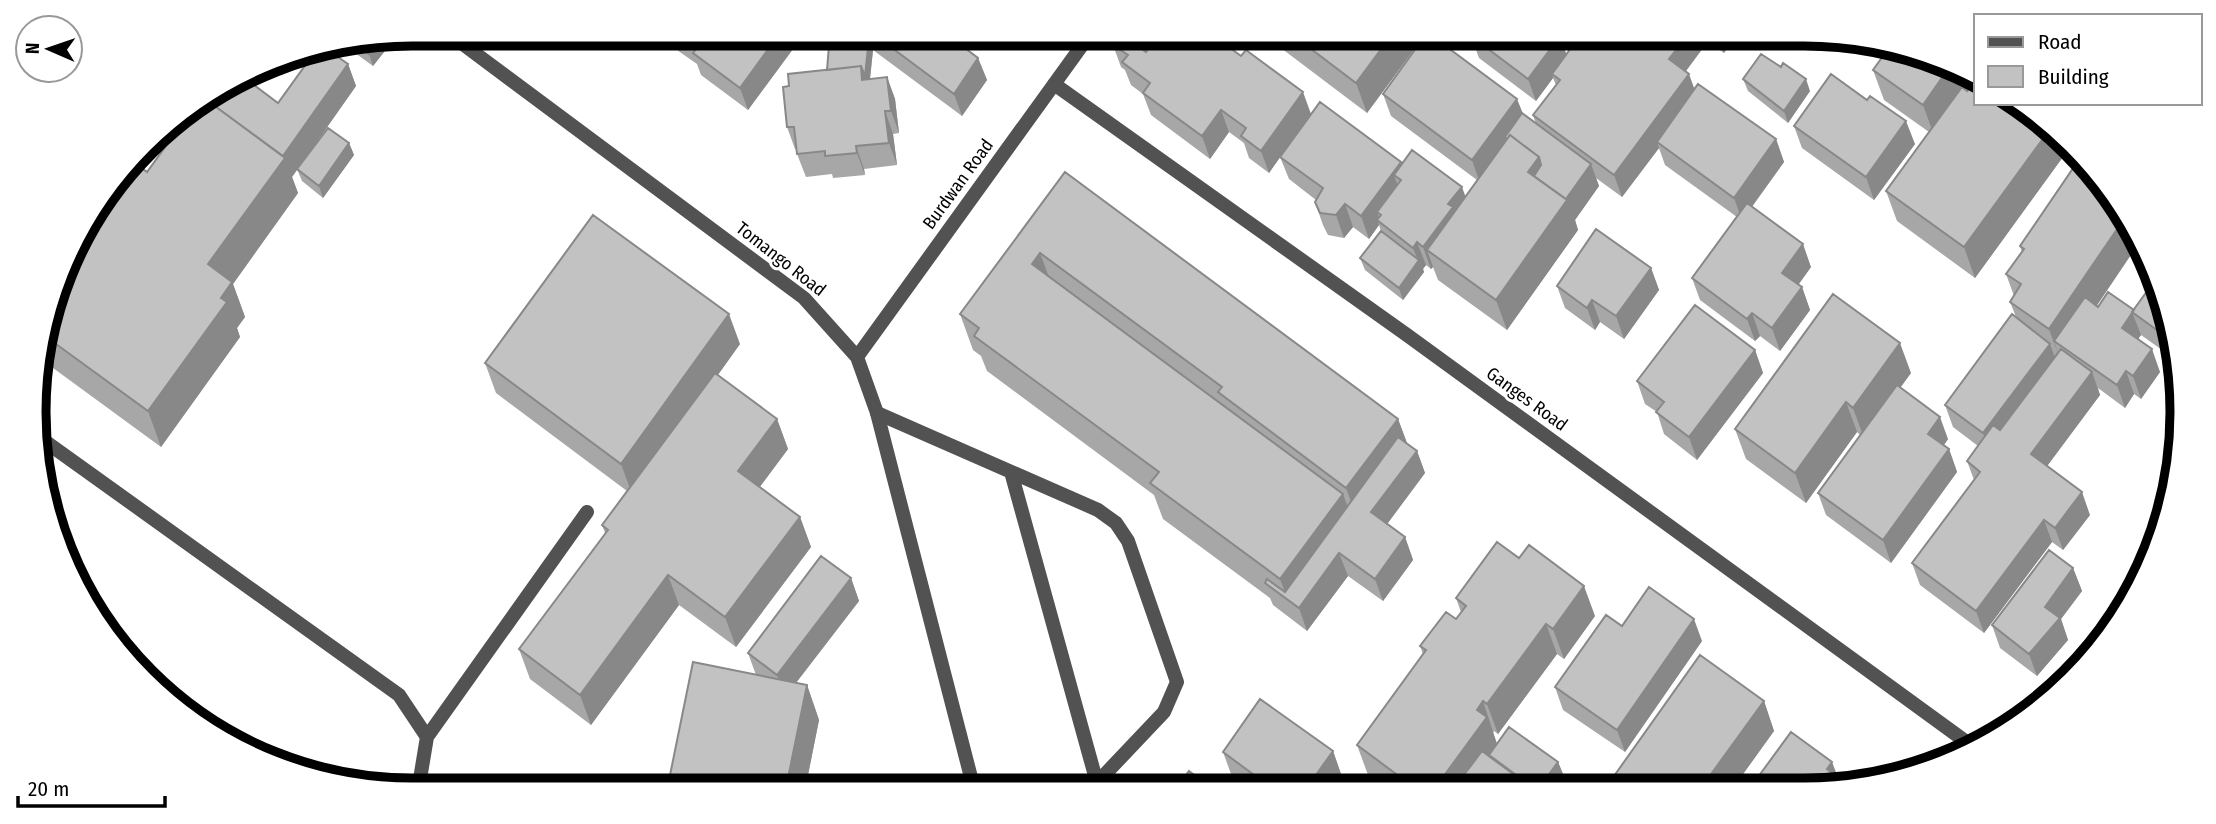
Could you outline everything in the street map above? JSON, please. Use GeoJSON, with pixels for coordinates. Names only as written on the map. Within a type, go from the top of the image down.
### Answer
{"type":"FeatureCollection","features":[{"type":"Feature","properties":{"kind":"street","name":"Tomango Road"},"geometry":{"type":"LineString","coordinates":[[465,46],[804,298],[857,357],[877,413],[971,778]]}},
{"type":"Feature","properties":{"kind":"street","name":"Burdwan Road"},"geometry":{"type":"LineString","coordinates":[[857,357],[1082,46]]}},
{"type":"Feature","properties":{"kind":"street","name":"Ganges Road"},"geometry":{"type":"LineString","coordinates":[[1054,84],[1407,335],[1965,741]]}},
{"type":"Feature","properties":{"kind":"street"},"geometry":{"type":"LineString","coordinates":[[877,413],[1098,510],[1116,523],[1128,541],[1177,682],[1164,712],[1102,778]]}},
{"type":"Feature","properties":{"kind":"street"},"geometry":{"type":"LineString","coordinates":[[47,443],[399,695],[427,737]]}},
{"type":"Feature","properties":{"kind":"street"},"geometry":{"type":"LineString","coordinates":[[1011,472],[1092,778]]}},
{"type":"Feature","properties":{"kind":"street"},"geometry":{"type":"LineString","coordinates":[[420,778],[427,737],[587,512]]}},
{"type":"Feature","properties":{"kind":"building"},"geometry":{"type":"Polygon","coordinates":[[[694,46],[771,46],[740,88],[693,53],[697,48],[694,46]]]}},
{"type":"Feature","properties":{"kind":"building"},"geometry":{"type":"Polygon","coordinates":[[[829,46],[868,46],[865,76],[861,66],[827,70],[829,46]]]}},
{"type":"Feature","properties":{"kind":"building"},"geometry":{"type":"Polygon","coordinates":[[[889,46],[962,46],[978,58],[954,94],[889,46]]]}},
{"type":"Feature","properties":{"kind":"building"},"geometry":{"type":"Polygon","coordinates":[[[1114,46],[1138,46],[1146,52],[1150,46],[1228,46],[1241,56],[1246,50],[1303,92],[1261,151],[1241,136],[1246,128],[1221,110],[1202,136],[1143,93],[1150,83],[1122,62],[1128,55],[1114,46]]]}},
{"type":"Feature","properties":{"kind":"building"},"geometry":{"type":"Polygon","coordinates":[[[1307,46],[1383,46],[1356,83],[1307,46]]]}},
{"type":"Feature","properties":{"kind":"building"},"geometry":{"type":"Polygon","coordinates":[[[1418,46],[1446,46],[1517,99],[1472,160],[1383,94],[1418,46]]]}},
{"type":"Feature","properties":{"kind":"building"},"geometry":{"type":"Polygon","coordinates":[[[1484,46],[1553,46],[1528,79],[1484,46]]]}},
{"type":"Feature","properties":{"kind":"building"},"geometry":{"type":"Polygon","coordinates":[[[1572,46],[1679,46],[1669,59],[1689,74],[1614,175],[1533,115],[1560,80],[1552,74],[1572,46]]]}},
{"type":"Feature","properties":{"kind":"building"},"geometry":{"type":"Polygon","coordinates":[[[334,54],[348,64],[283,156],[213,104],[251,83],[278,103],[309,61],[334,54]]]}},
{"type":"Feature","properties":{"kind":"building"},"geometry":{"type":"Polygon","coordinates":[[[1761,54],[1781,67],[1783,63],[1806,79],[1784,111],[1743,79],[1761,54]]]}},
{"type":"Feature","properties":{"kind":"building"},"geometry":{"type":"Polygon","coordinates":[[[1884,55],[1945,73],[1923,105],[1873,70],[1884,55]]]}},
{"type":"Feature","properties":{"kind":"building"},"geometry":{"type":"Polygon","coordinates":[[[861,66],[862,80],[887,77],[891,111],[885,111],[889,143],[856,146],[857,153],[825,156],[825,151],[797,154],[794,127],[787,127],[783,87],[789,86],[788,74],[861,66]]]}},
{"type":"Feature","properties":{"kind":"building"},"geometry":{"type":"Polygon","coordinates":[[[1831,74],[1867,100],[1870,96],[1906,121],[1866,177],[1794,126],[1831,74]]]}},
{"type":"Feature","properties":{"kind":"building"},"geometry":{"type":"Polygon","coordinates":[[[1698,84],[1776,139],[1734,198],[1657,142],[1698,84]]]}},
{"type":"Feature","properties":{"kind":"building"},"geometry":{"type":"Polygon","coordinates":[[[1971,86],[1974,88],[1974,105],[2004,105],[2045,135],[1964,247],[1886,191],[1962,87],[1967,91],[1971,86]]]}},
{"type":"Feature","properties":{"kind":"building"},"geometry":{"type":"Polygon","coordinates":[[[1320,102],[1401,162],[1361,216],[1345,204],[1336,215],[1320,213],[1315,202],[1323,188],[1280,157],[1320,102]]]}},
{"type":"Feature","properties":{"kind":"building"},"geometry":{"type":"Polygon","coordinates":[[[213,104],[285,158],[208,264],[232,282],[221,298],[227,302],[148,411],[53,342],[65,294],[83,250],[107,208],[136,170],[140,166],[147,172],[177,130],[213,104]]]}},
{"type":"Feature","properties":{"kind":"building"},"geometry":{"type":"Polygon","coordinates":[[[1522,113],[1591,164],[1566,199],[1534,176],[1541,165],[1539,157],[1510,135],[1507,139],[1505,137],[1522,113]]]}},
{"type":"Feature","properties":{"kind":"building"},"geometry":{"type":"Polygon","coordinates":[[[328,128],[349,143],[319,186],[297,169],[328,128]]]}},
{"type":"Feature","properties":{"kind":"building"},"geometry":{"type":"Polygon","coordinates":[[[1510,135],[1539,157],[1528,172],[1567,200],[1496,300],[1427,250],[1510,135]]]}},
{"type":"Feature","properties":{"kind":"building"},"geometry":{"type":"Polygon","coordinates":[[[1412,150],[1462,187],[1448,204],[1453,207],[1423,247],[1417,242],[1413,248],[1377,220],[1381,215],[1377,212],[1401,180],[1394,175],[1412,150]]]}},
{"type":"Feature","properties":{"kind":"building"},"geometry":{"type":"Polygon","coordinates":[[[2075,165],[2109,208],[2119,226],[2049,329],[2010,302],[2021,284],[2006,274],[2024,249],[2020,246],[2075,165]]]}},
{"type":"Feature","properties":{"kind":"building"},"geometry":{"type":"Polygon","coordinates":[[[1065,172],[1398,419],[1346,488],[1218,392],[1222,387],[1040,253],[1032,264],[1343,494],[1280,579],[1150,483],[1159,472],[974,336],[979,328],[960,314],[1065,172]]]}},
{"type":"Feature","properties":{"kind":"building"},"geometry":{"type":"Polygon","coordinates":[[[1747,203],[1803,244],[1782,273],[1802,287],[1772,328],[1752,313],[1747,319],[1692,278],[1747,203]]]}},
{"type":"Feature","properties":{"kind":"building"},"geometry":{"type":"Polygon","coordinates":[[[593,215],[729,314],[621,464],[485,363],[593,215]]]}},
{"type":"Feature","properties":{"kind":"building"},"geometry":{"type":"Polygon","coordinates":[[[1596,229],[1651,268],[1616,316],[1592,300],[1587,308],[1557,286],[1596,229]]]}},
{"type":"Feature","properties":{"kind":"building"},"geometry":{"type":"Polygon","coordinates":[[[1381,231],[1419,260],[1399,288],[1360,258],[1381,231]]]}},
{"type":"Feature","properties":{"kind":"building"},"geometry":{"type":"Polygon","coordinates":[[[2149,289],[2162,333],[2132,312],[2149,289]]]}},
{"type":"Feature","properties":{"kind":"building"},"geometry":{"type":"Polygon","coordinates":[[[2108,292],[2134,310],[2122,328],[2152,349],[2133,376],[2126,371],[2117,385],[2054,341],[2085,297],[2098,307],[2108,292]]]}},
{"type":"Feature","properties":{"kind":"building"},"geometry":{"type":"Polygon","coordinates":[[[1833,294],[1900,343],[1853,408],[1846,402],[1795,473],[1735,429],[1833,294]]]}},
{"type":"Feature","properties":{"kind":"building"},"geometry":{"type":"Polygon","coordinates":[[[1695,305],[1755,350],[1689,437],[1656,412],[1664,402],[1637,381],[1695,305]]]}},
{"type":"Feature","properties":{"kind":"building"},"geometry":{"type":"Polygon","coordinates":[[[2012,314],[2050,344],[1983,433],[1945,405],[2012,314]]]}},
{"type":"Feature","properties":{"kind":"building"},"geometry":{"type":"Polygon","coordinates":[[[2061,349],[2092,372],[2031,454],[2082,492],[2055,528],[2044,520],[1976,611],[1912,563],[1980,472],[1967,461],[1993,425],[2000,430],[2061,349]]]}},
{"type":"Feature","properties":{"kind":"building"},"geometry":{"type":"Polygon","coordinates":[[[715,373],[777,419],[738,471],[800,517],[725,617],[668,575],[580,695],[519,649],[608,530],[602,525],[715,373]]]}},
{"type":"Feature","properties":{"kind":"building"},"geometry":{"type":"Polygon","coordinates":[[[1897,385],[1940,417],[1928,434],[1949,449],[1883,540],[1818,493],[1897,385]]]}},
{"type":"Feature","properties":{"kind":"building"},"geometry":{"type":"Polygon","coordinates":[[[1398,437],[1417,451],[1371,512],[1405,537],[1375,579],[1339,553],[1299,608],[1265,583],[1267,579],[1285,592],[1398,437]]]}},
{"type":"Feature","properties":{"kind":"building"},"geometry":{"type":"Polygon","coordinates":[[[1497,542],[1519,558],[1529,545],[1584,586],[1553,629],[1546,624],[1487,704],[1483,701],[1477,710],[1487,717],[1442,778],[1402,778],[1357,745],[1426,650],[1420,646],[1446,612],[1456,619],[1466,606],[1456,598],[1497,542]]]}},
{"type":"Feature","properties":{"kind":"building"},"geometry":{"type":"Polygon","coordinates":[[[2049,550],[2073,568],[2045,607],[2060,618],[2029,654],[1992,625],[2049,550]]]}},
{"type":"Feature","properties":{"kind":"building"},"geometry":{"type":"Polygon","coordinates":[[[821,556],[851,578],[777,675],[748,653],[821,556]]]}},
{"type":"Feature","properties":{"kind":"building"},"geometry":{"type":"Polygon","coordinates":[[[1649,587],[1694,619],[1617,730],[1555,687],[1606,615],[1622,626],[1649,587]]]}},
{"type":"Feature","properties":{"kind":"building"},"geometry":{"type":"Polygon","coordinates":[[[1700,655],[1764,701],[1708,778],[1614,776],[1700,655]]]}},
{"type":"Feature","properties":{"kind":"building"},"geometry":{"type":"Polygon","coordinates":[[[693,662],[807,685],[788,778],[669,778],[693,662]]]}},
{"type":"Feature","properties":{"kind":"building"},"geometry":{"type":"Polygon","coordinates":[[[1260,699],[1333,751],[1314,778],[1258,778],[1223,752],[1260,699]]]}},
{"type":"Feature","properties":{"kind":"building"},"geometry":{"type":"Polygon","coordinates":[[[1509,727],[1558,762],[1546,778],[1520,778],[1489,755],[1509,727]]]}},
{"type":"Feature","properties":{"kind":"building"},"geometry":{"type":"Polygon","coordinates":[[[1791,732],[1832,762],[1827,769],[1837,777],[1828,778],[1757,778],[1791,732]]]}},
{"type":"Feature","properties":{"kind":"building"},"geometry":{"type":"Polygon","coordinates":[[[1482,751],[1518,778],[1462,778],[1482,751]]]}},
{"type":"Feature","properties":{"kind":"building"},"geometry":{"type":"Polygon","coordinates":[[[1189,771],[1198,778],[1184,778],[1189,771]]]}}]}
